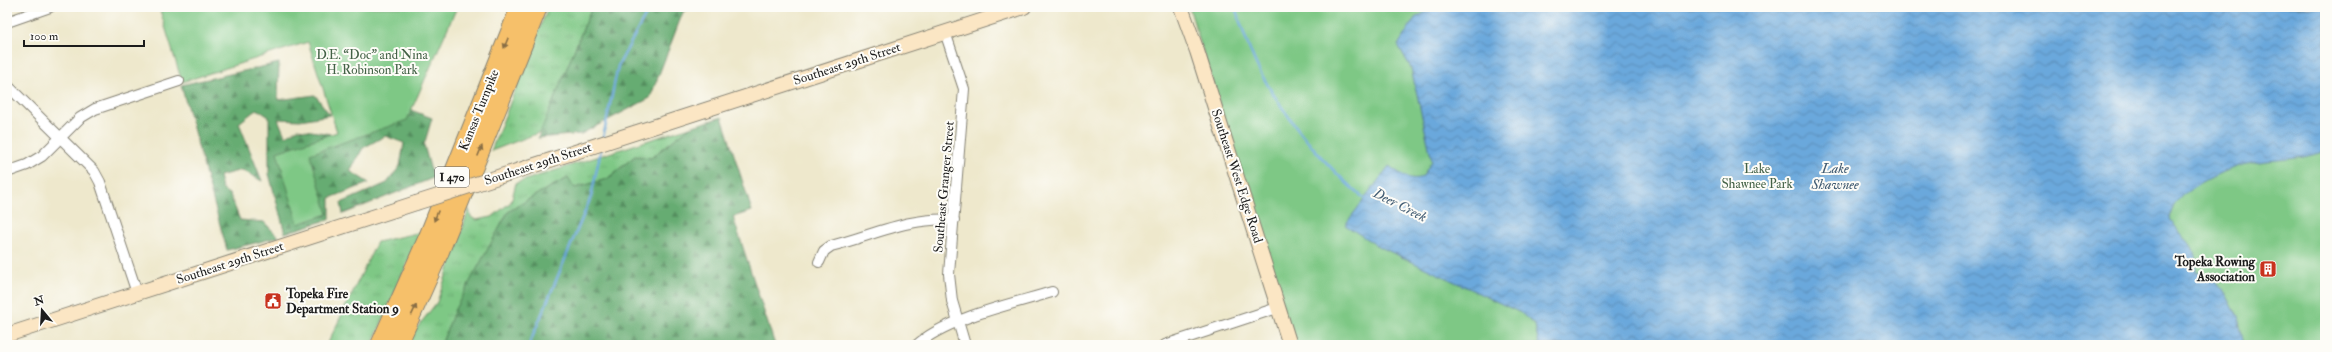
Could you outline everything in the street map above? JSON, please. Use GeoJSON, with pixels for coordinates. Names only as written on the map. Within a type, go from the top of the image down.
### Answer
{"type":"FeatureCollection","features":[{"type":"Feature","properties":{"kind":"highway","name":"Kansas Turnpike"},"geometry":{"type":"LineString","coordinates":[[380,345],[428,237],[520,7]]}},
{"type":"Feature","properties":{"kind":"highway","name":"Kansas Turnpike"},"geometry":{"type":"LineString","coordinates":[[398,345],[440,251],[538,7]]}},
{"type":"Feature","properties":{"kind":"main road","name":"Southeast 29th Street"},"geometry":{"type":"LineString","coordinates":[[7,335],[1024,7]]}},
{"type":"Feature","properties":{"kind":"main road","name":"Southeast West Edge Road"},"geometry":{"type":"LineString","coordinates":[[1181,7],[1197,51],[1290,345]]}},
{"type":"Feature","properties":{"kind":"street"},"geometry":{"type":"LineString","coordinates":[[7,22],[50,7]]}},
{"type":"Feature","properties":{"kind":"street","name":"Southeast Granger Street"},"geometry":{"type":"LineString","coordinates":[[946,32],[964,89],[949,274],[952,301],[965,345]]}},
{"type":"Feature","properties":{"kind":"street"},"geometry":{"type":"LineString","coordinates":[[7,172],[35,161],[80,118],[95,109],[179,81]]}},
{"type":"Feature","properties":{"kind":"street"},"geometry":{"type":"LineString","coordinates":[[7,85],[86,162],[100,182],[137,293]]}},
{"type":"Feature","properties":{"kind":"street"},"geometry":{"type":"LineString","coordinates":[[819,262],[824,251],[831,246],[905,223],[933,219],[954,220]]}},
{"type":"Feature","properties":{"kind":"street"},"geometry":{"type":"LineString","coordinates":[[917,345],[940,328],[1052,292]]}},
{"type":"Feature","properties":{"kind":"street"},"geometry":{"type":"LineString","coordinates":[[1166,345],[1274,309],[1281,314]]}},
{"type":"Feature","properties":{"kind":"green space","name":"D.E. “Doc” and Nina H. Robinson Park"},"geometry":{"type":"Polygon","coordinates":[[[159,7],[457,7],[407,120],[310,154],[328,214],[298,224],[277,152],[337,132],[308,42],[182,82],[159,7]]]}},
{"type":"Feature","properties":{"kind":"green space"},"geometry":{"type":"Polygon","coordinates":[[[548,7],[592,7],[541,132],[491,151],[548,7]]]}},
{"type":"Feature","properties":{"kind":"green space"},"geometry":{"type":"Polygon","coordinates":[[[592,7],[694,7],[683,12],[650,98],[581,134],[538,138],[592,7]]]}},
{"type":"Feature","properties":{"kind":"green space","name":"Lake Shawnee"},"geometry":{"type":"Polygon","coordinates":[[[1189,7],[2325,7],[2325,345],[1294,345],[1189,7]]]}},
{"type":"Feature","properties":{"kind":"green space"},"geometry":{"type":"Polygon","coordinates":[[[279,63],[278,100],[315,95],[330,115],[300,120],[278,119],[285,136],[298,129],[344,136],[408,109],[432,118],[424,145],[433,178],[343,214],[341,203],[387,183],[400,166],[404,143],[385,136],[363,148],[350,171],[369,183],[330,198],[330,219],[285,233],[269,174],[269,117],[257,109],[239,123],[262,181],[242,170],[219,176],[222,189],[230,195],[240,220],[264,222],[279,237],[227,250],[181,85],[279,63]]]}},
{"type":"Feature","properties":{"kind":"green space"},"geometry":{"type":"Polygon","coordinates":[[[722,117],[752,211],[733,217],[775,345],[441,345],[455,309],[508,212],[539,193],[568,178],[575,188],[607,179],[635,156],[651,158],[690,127],[722,117]]]}},
{"type":"Feature","properties":{"kind":"green space"},"geometry":{"type":"Polygon","coordinates":[[[690,127],[651,158],[635,156],[607,179],[575,189],[568,178],[539,193],[508,212],[441,345],[407,345],[413,333],[437,302],[469,209],[471,217],[476,220],[492,217],[511,202],[516,183],[690,127]]]}},
{"type":"Feature","properties":{"kind":"green space"},"geometry":{"type":"Polygon","coordinates":[[[421,232],[372,345],[327,345],[377,242],[421,232]]]}},
{"type":"Feature","properties":{"kind":"water","name":"Lake Shawnee"},"geometry":{"type":"Polygon","coordinates":[[[1434,7],[2325,7],[2325,151],[2298,158],[2252,163],[2231,169],[2188,191],[2176,202],[2171,212],[2170,218],[2192,247],[2196,261],[2196,272],[2215,280],[2227,296],[2238,317],[2244,345],[1539,345],[1535,325],[1521,313],[1376,245],[1345,225],[1389,166],[1409,178],[1417,178],[1422,177],[1432,161],[1411,68],[1398,45],[1415,18],[1434,7]]]}},
{"type":"Feature","properties":{"kind":"waterway"},"geometry":{"type":"LineString","coordinates":[[603,138],[618,66],[650,7]]}},
{"type":"Feature","properties":{"kind":"waterway","name":"Deer Creek"},"geometry":{"type":"LineString","coordinates":[[1235,7],[1255,63],[1280,105],[1306,140],[1336,172],[1366,200]]}},
{"type":"Feature","properties":{"kind":"waterway"},"geometry":{"type":"LineString","coordinates":[[529,345],[591,197],[601,149]]}},
{"type":"Feature","properties":{"kind":"place","name":"Topeka Rowing Association"},"geometry":{"type":"Point","coordinates":[2268,269]}},
{"type":"Feature","properties":{"kind":"place","name":"Topeka Fire Department Station 9"},"geometry":{"type":"Point","coordinates":[273,301]}},
{"type":"Feature","properties":{"kind":"park label","name":"Lake Shawnee Park"},"geometry":{"type":"Point","coordinates":[1757,176]}}]}
